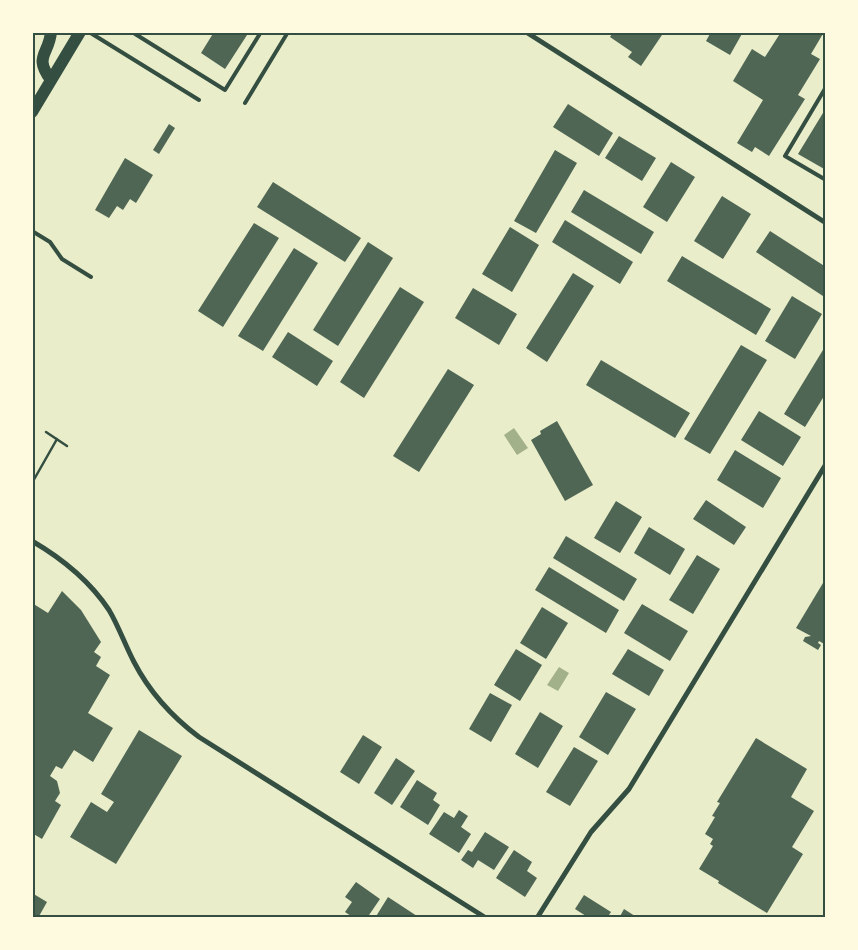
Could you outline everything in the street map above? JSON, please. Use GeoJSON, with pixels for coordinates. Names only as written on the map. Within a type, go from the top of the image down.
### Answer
{"type":"FeatureCollection","features":[{"type":"Feature","properties":{"kind":"main road"},"geometry":{"type":"LineString","coordinates":[[51,32],[42,62],[44,71],[52,80]]}},
{"type":"Feature","properties":{"kind":"main road"},"geometry":{"type":"LineString","coordinates":[[32,112],[80,32]]}},
{"type":"Feature","properties":{"kind":"street"},"geometry":{"type":"LineString","coordinates":[[526,32],[826,223]]}},
{"type":"Feature","properties":{"kind":"street"},"geometry":{"type":"LineString","coordinates":[[537,918],[591,832],[629,789],[826,464]]}},
{"type":"Feature","properties":{"kind":"street"},"geometry":{"type":"LineString","coordinates":[[32,541],[58,557],[80,574],[122,632],[133,660],[149,688],[163,706],[184,726],[486,918]]}},
{"type":"Feature","properties":{"kind":"lane"},"geometry":{"type":"LineString","coordinates":[[89,32],[199,100]]}},
{"type":"Feature","properties":{"kind":"lane"},"geometry":{"type":"LineString","coordinates":[[132,32],[225,90],[262,32]]}},
{"type":"Feature","properties":{"kind":"lane"},"geometry":{"type":"LineString","coordinates":[[245,103],[288,32]]}},
{"type":"Feature","properties":{"kind":"lane"},"geometry":{"type":"LineString","coordinates":[[826,87],[785,156],[826,180]]}},
{"type":"Feature","properties":{"kind":"lane"},"geometry":{"type":"LineString","coordinates":[[32,231],[50,242],[62,259],[91,277]]}},
{"type":"Feature","properties":{"kind":"path"},"geometry":{"type":"LineString","coordinates":[[46,432],[67,446]]}},
{"type":"Feature","properties":{"kind":"path"},"geometry":{"type":"LineString","coordinates":[[32,483],[57,439]]}},
{"type":"Feature","properties":{"kind":"shaded area"},"geometry":{"type":"Polygon","coordinates":[[[514,428],[528,448],[517,455],[504,435],[514,428]]]}},
{"type":"Feature","properties":{"kind":"shaded area"},"geometry":{"type":"Polygon","coordinates":[[[559,667],[569,673],[558,691],[547,685],[559,667]]]}},
{"type":"Feature","properties":{"kind":"building"},"geometry":{"type":"Polygon","coordinates":[[[214,32],[249,32],[225,69],[201,53],[214,32]]]}},
{"type":"Feature","properties":{"kind":"building"},"geometry":{"type":"Polygon","coordinates":[[[613,32],[664,32],[641,66],[628,57],[632,52],[610,37],[613,32]]]}},
{"type":"Feature","properties":{"kind":"building"},"geometry":{"type":"Polygon","coordinates":[[[711,32],[743,32],[730,55],[706,41],[711,32]]]}},
{"type":"Feature","properties":{"kind":"building"},"geometry":{"type":"Polygon","coordinates":[[[781,32],[824,32],[811,54],[820,59],[798,95],[805,99],[769,156],[755,147],[752,152],[737,143],[763,100],[733,81],[752,49],[765,57],[781,32]]]}},
{"type":"Feature","properties":{"kind":"building"},"geometry":{"type":"Polygon","coordinates":[[[568,104],[613,133],[599,156],[553,127],[568,104]]]}},
{"type":"Feature","properties":{"kind":"building"},"geometry":{"type":"Polygon","coordinates":[[[826,108],[826,170],[798,154],[826,108]]]}},
{"type":"Feature","properties":{"kind":"building"},"geometry":{"type":"Polygon","coordinates":[[[169,124],[175,128],[159,154],[153,150],[169,124]]]}},
{"type":"Feature","properties":{"kind":"building"},"geometry":{"type":"Polygon","coordinates":[[[619,136],[656,158],[642,181],[605,158],[619,136]]]}},
{"type":"Feature","properties":{"kind":"building"},"geometry":{"type":"Polygon","coordinates":[[[555,150],[577,163],[536,233],[514,221],[555,150]]]}},
{"type":"Feature","properties":{"kind":"building"},"geometry":{"type":"Polygon","coordinates":[[[125,158],[153,175],[136,203],[130,199],[123,210],[117,206],[109,218],[95,210],[125,158]]]}},
{"type":"Feature","properties":{"kind":"building"},"geometry":{"type":"Polygon","coordinates":[[[671,162],[695,177],[667,222],[643,207],[671,162]]]}},
{"type":"Feature","properties":{"kind":"building"},"geometry":{"type":"Polygon","coordinates":[[[273,182],[361,238],[345,262],[257,207],[273,182]]]}},
{"type":"Feature","properties":{"kind":"building"},"geometry":{"type":"Polygon","coordinates":[[[584,190],[654,232],[641,254],[571,212],[584,190]]]}},
{"type":"Feature","properties":{"kind":"building"},"geometry":{"type":"Polygon","coordinates":[[[722,196],[751,214],[723,259],[694,241],[722,196]]]}},
{"type":"Feature","properties":{"kind":"building"},"geometry":{"type":"Polygon","coordinates":[[[565,220],[633,262],[620,284],[552,242],[565,220]]]}},
{"type":"Feature","properties":{"kind":"building"},"geometry":{"type":"Polygon","coordinates":[[[254,223],[279,238],[223,327],[198,311],[254,223]]]}},
{"type":"Feature","properties":{"kind":"building"},"geometry":{"type":"Polygon","coordinates":[[[510,227],[539,245],[512,292],[482,274],[510,227]]]}},
{"type":"Feature","properties":{"kind":"building"},"geometry":{"type":"Polygon","coordinates":[[[770,231],[826,267],[826,298],[756,252],[770,231]]]}},
{"type":"Feature","properties":{"kind":"building"},"geometry":{"type":"Polygon","coordinates":[[[368,242],[393,258],[338,346],[313,330],[368,242]]]}},
{"type":"Feature","properties":{"kind":"building"},"geometry":{"type":"Polygon","coordinates":[[[294,248],[318,263],[263,351],[238,336],[294,248]]]}},
{"type":"Feature","properties":{"kind":"building"},"geometry":{"type":"Polygon","coordinates":[[[682,256],[771,309],[756,335],[667,281],[682,256]]]}},
{"type":"Feature","properties":{"kind":"building"},"geometry":{"type":"Polygon","coordinates":[[[573,273],[594,286],[547,362],[526,348],[573,273]]]}},
{"type":"Feature","properties":{"kind":"building"},"geometry":{"type":"Polygon","coordinates":[[[400,287],[424,302],[364,398],[340,382],[400,287]]]}},
{"type":"Feature","properties":{"kind":"building"},"geometry":{"type":"Polygon","coordinates":[[[473,288],[517,314],[499,345],[455,318],[473,288]]]}},
{"type":"Feature","properties":{"kind":"building"},"geometry":{"type":"Polygon","coordinates":[[[792,296],[822,314],[795,359],[765,341],[792,296]]]}},
{"type":"Feature","properties":{"kind":"building"},"geometry":{"type":"Polygon","coordinates":[[[288,332],[333,361],[317,386],[272,357],[288,332]]]}},
{"type":"Feature","properties":{"kind":"building"},"geometry":{"type":"Polygon","coordinates":[[[741,345],[767,360],[710,454],[684,439],[741,345]]]}},
{"type":"Feature","properties":{"kind":"building"},"geometry":{"type":"Polygon","coordinates":[[[826,345],[826,393],[805,427],[784,414],[826,345]]]}},
{"type":"Feature","properties":{"kind":"building"},"geometry":{"type":"Polygon","coordinates":[[[601,360],[690,413],[675,438],[586,385],[601,360]]]}},
{"type":"Feature","properties":{"kind":"building"},"geometry":{"type":"Polygon","coordinates":[[[448,369],[474,385],[419,472],[393,456],[448,369]]]}},
{"type":"Feature","properties":{"kind":"building"},"geometry":{"type":"Polygon","coordinates":[[[759,411],[801,437],[783,466],[741,440],[759,411]]]}},
{"type":"Feature","properties":{"kind":"building"},"geometry":{"type":"Polygon","coordinates":[[[557,421],[593,485],[565,501],[531,440],[541,434],[540,431],[557,421]]]}},
{"type":"Feature","properties":{"kind":"building"},"geometry":{"type":"Polygon","coordinates":[[[735,450],[781,478],[763,508],[717,480],[735,450]]]}},
{"type":"Feature","properties":{"kind":"building"},"geometry":{"type":"Polygon","coordinates":[[[706,500],[746,527],[734,545],[693,519],[706,500]]]}},
{"type":"Feature","properties":{"kind":"building"},"geometry":{"type":"Polygon","coordinates":[[[616,501],[642,517],[620,553],[594,538],[616,501]]]}},
{"type":"Feature","properties":{"kind":"building"},"geometry":{"type":"Polygon","coordinates":[[[649,527],[685,549],[670,575],[634,553],[649,527]]]}},
{"type":"Feature","properties":{"kind":"building"},"geometry":{"type":"Polygon","coordinates":[[[566,536],[637,579],[624,601],[553,558],[566,536]]]}},
{"type":"Feature","properties":{"kind":"building"},"geometry":{"type":"Polygon","coordinates":[[[697,555],[720,569],[693,614],[669,600],[697,555]]]}},
{"type":"Feature","properties":{"kind":"building"},"geometry":{"type":"Polygon","coordinates":[[[549,567],[619,610],[606,633],[535,590],[549,567]]]}},
{"type":"Feature","properties":{"kind":"building"},"geometry":{"type":"Polygon","coordinates":[[[826,578],[826,645],[819,641],[818,643],[821,645],[818,650],[803,641],[805,637],[811,636],[796,628],[826,578]]]}},
{"type":"Feature","properties":{"kind":"building"},"geometry":{"type":"Polygon","coordinates":[[[62,591],[81,610],[101,642],[94,652],[101,657],[96,666],[110,675],[88,713],[113,728],[93,762],[74,750],[62,769],[56,766],[50,776],[57,781],[60,793],[55,801],[61,805],[42,839],[32,833],[32,603],[48,613],[62,591]]]}},
{"type":"Feature","properties":{"kind":"building"},"geometry":{"type":"Polygon","coordinates":[[[642,604],[688,631],[670,661],[624,633],[642,604]]]}},
{"type":"Feature","properties":{"kind":"building"},"geometry":{"type":"Polygon","coordinates":[[[542,607],[568,623],[546,659],[520,643],[542,607]]]}},
{"type":"Feature","properties":{"kind":"building"},"geometry":{"type":"Polygon","coordinates":[[[516,649],[542,665],[520,701],[494,685],[516,649]]]}},
{"type":"Feature","properties":{"kind":"building"},"geometry":{"type":"Polygon","coordinates":[[[628,649],[664,670],[649,696],[612,674],[628,649]]]}},
{"type":"Feature","properties":{"kind":"building"},"geometry":{"type":"Polygon","coordinates":[[[606,692],[636,709],[608,755],[579,737],[606,692]]]}},
{"type":"Feature","properties":{"kind":"building"},"geometry":{"type":"Polygon","coordinates":[[[490,693],[512,705],[491,742],[469,729],[490,693]]]}},
{"type":"Feature","properties":{"kind":"building"},"geometry":{"type":"Polygon","coordinates":[[[540,712],[563,726],[538,768],[515,754],[540,712]]]}},
{"type":"Feature","properties":{"kind":"building"},"geometry":{"type":"Polygon","coordinates":[[[139,730],[182,756],[116,864],[70,837],[91,802],[107,812],[114,802],[101,794],[139,730]]]}},
{"type":"Feature","properties":{"kind":"building"},"geometry":{"type":"Polygon","coordinates":[[[363,735],[382,747],[359,784],[340,772],[363,735]]]}},
{"type":"Feature","properties":{"kind":"building"},"geometry":{"type":"Polygon","coordinates":[[[756,738],[807,769],[791,797],[814,811],[792,847],[803,854],[767,913],[699,869],[713,846],[710,844],[713,839],[705,834],[715,817],[712,816],[720,803],[717,802],[756,738]]]}},
{"type":"Feature","properties":{"kind":"building"},"geometry":{"type":"Polygon","coordinates":[[[574,747],[598,761],[570,806],[546,792],[574,747]]]}},
{"type":"Feature","properties":{"kind":"building"},"geometry":{"type":"Polygon","coordinates":[[[396,758],[415,771],[392,805],[374,793],[396,758]]]}},
{"type":"Feature","properties":{"kind":"building"},"geometry":{"type":"Polygon","coordinates":[[[417,780],[437,793],[433,800],[440,805],[428,825],[400,807],[417,780]]]}},
{"type":"Feature","properties":{"kind":"building"},"geometry":{"type":"Polygon","coordinates":[[[459,810],[468,816],[461,827],[471,834],[459,853],[429,834],[444,812],[454,818],[459,810]]]}},
{"type":"Feature","properties":{"kind":"building"},"geometry":{"type":"Polygon","coordinates":[[[485,832],[509,847],[494,870],[478,860],[473,868],[461,860],[468,850],[472,852],[485,832]]]}},
{"type":"Feature","properties":{"kind":"building"},"geometry":{"type":"Polygon","coordinates":[[[514,850],[532,862],[527,871],[537,878],[525,897],[496,878],[514,850]]]}},
{"type":"Feature","properties":{"kind":"building"},"geometry":{"type":"Polygon","coordinates":[[[356,882],[380,899],[367,918],[354,918],[345,912],[352,902],[345,897],[356,882]]]}},
{"type":"Feature","properties":{"kind":"building"},"geometry":{"type":"Polygon","coordinates":[[[32,893],[47,902],[38,918],[32,918],[32,893]]]}},
{"type":"Feature","properties":{"kind":"building"},"geometry":{"type":"Polygon","coordinates":[[[584,895],[611,912],[607,918],[585,918],[586,916],[575,909],[584,895]]]}},
{"type":"Feature","properties":{"kind":"building"},"geometry":{"type":"Polygon","coordinates":[[[388,897],[420,918],[375,918],[388,897]]]}},
{"type":"Feature","properties":{"kind":"building"},"geometry":{"type":"Polygon","coordinates":[[[624,909],[638,918],[619,918],[624,909]]]}}]}
